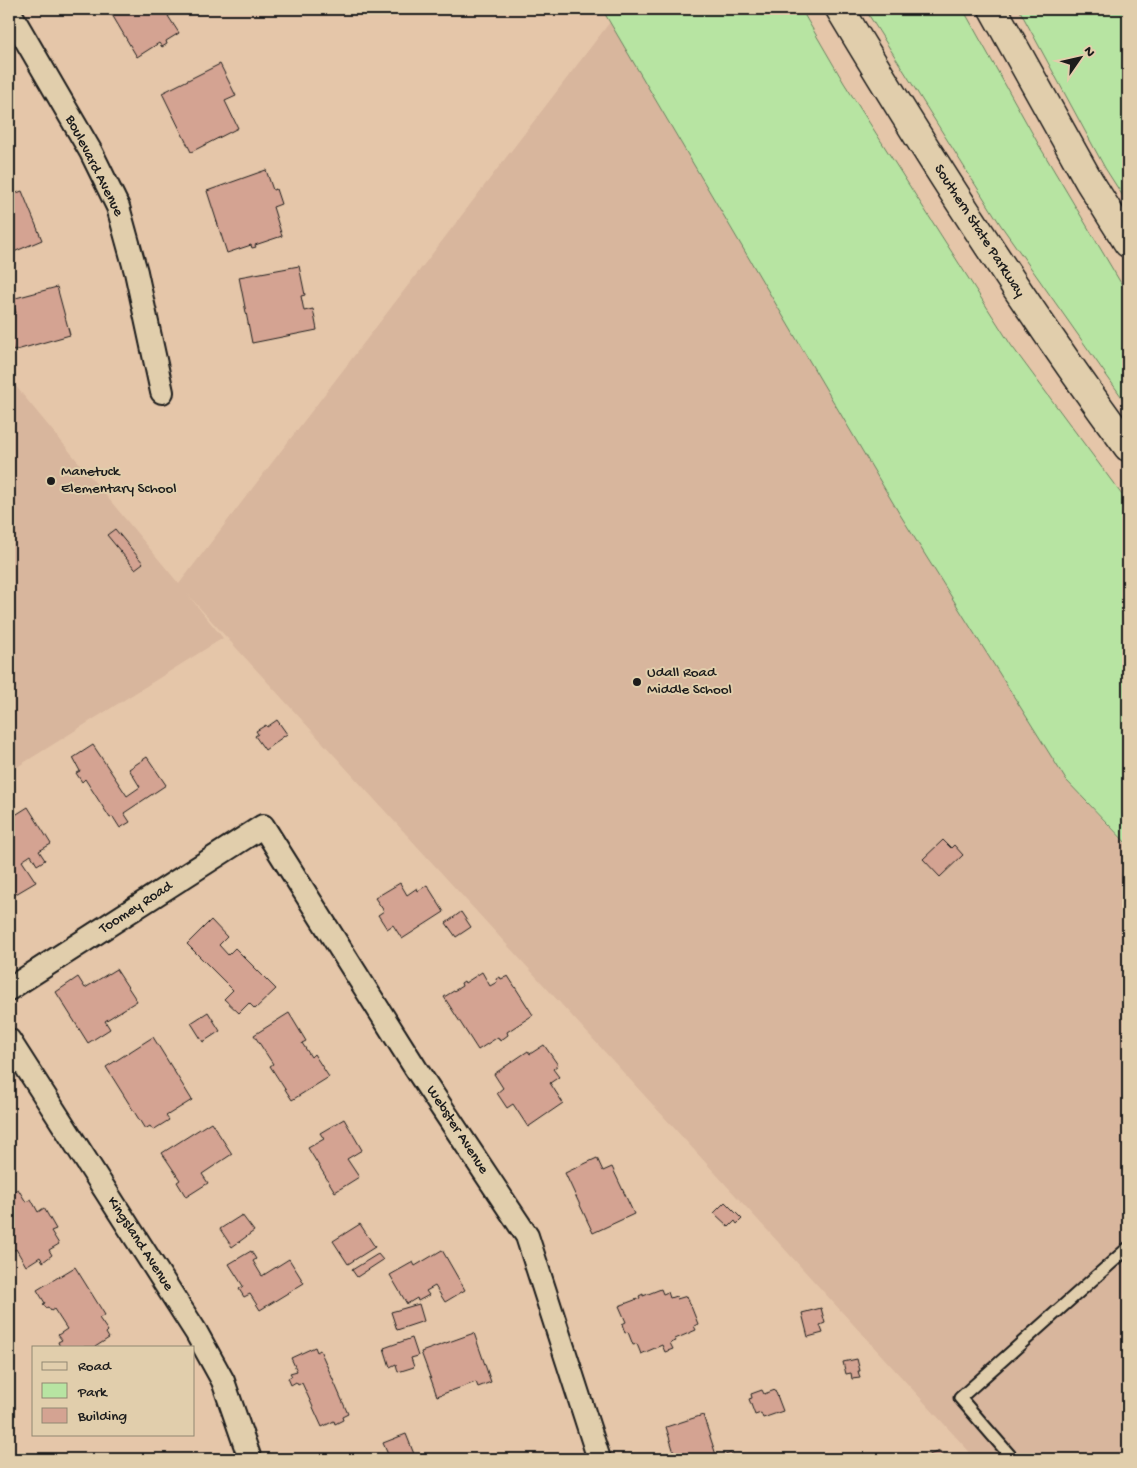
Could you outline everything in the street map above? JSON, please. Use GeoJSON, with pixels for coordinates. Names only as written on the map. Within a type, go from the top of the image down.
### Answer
{"type":"FeatureCollection","features":[{"type":"Feature","properties":{"kind":"highway","name":"Southern State Parkway"},"geometry":{"type":"LineString","coordinates":[[840,9],[992,253],[1128,447]]}},
{"type":"Feature","properties":{"kind":"highway"},"geometry":{"type":"LineString","coordinates":[[993,9],[1089,181],[1128,243]]}},
{"type":"Feature","properties":{"kind":"street","name":"Boulevard Avenue"},"geometry":{"type":"LineString","coordinates":[[9,10],[90,152],[118,207],[136,272],[162,392]]}},
{"type":"Feature","properties":{"kind":"street","name":"Toomey Road"},"geometry":{"type":"LineString","coordinates":[[9,989],[263,826]]}},
{"type":"Feature","properties":{"kind":"street","name":"Webster Avenue"},"geometry":{"type":"LineString","coordinates":[[263,826],[416,1069],[527,1236],[599,1459]]}},
{"type":"Feature","properties":{"kind":"street","name":"Kingsland Avenue"},"geometry":{"type":"LineString","coordinates":[[9,1040],[196,1332],[223,1381],[250,1459]]}},
{"type":"Feature","properties":{"kind":"lane"},"geometry":{"type":"LineString","coordinates":[[1014,1459],[960,1398],[1128,1248]]}},
{"type":"Feature","properties":{"kind":"shaded area","name":"Udall Road Middle School"},"geometry":{"type":"Polygon","coordinates":[[[610,22],[1066,780],[1128,847],[1128,1459],[976,1459],[188,595],[223,638],[9,772],[9,378],[179,584],[610,22]]]}},
{"type":"Feature","properties":{"kind":"green space"},"geometry":{"type":"Polygon","coordinates":[[[602,9],[801,9],[844,83],[1011,345],[1128,503],[1128,845],[1066,780],[899,513],[602,9]]]}},
{"type":"Feature","properties":{"kind":"green space"},"geometry":{"type":"Polygon","coordinates":[[[865,9],[963,9],[1040,147],[1128,295],[1128,406],[1000,224],[865,9]]]}},
{"type":"Feature","properties":{"kind":"green space"},"geometry":{"type":"Polygon","coordinates":[[[1019,9],[1128,9],[1128,204],[1105,168],[1019,9]]]}},
{"type":"Feature","properties":{"kind":"building"},"geometry":{"type":"Polygon","coordinates":[[[118,9],[175,9],[177,11],[168,16],[179,33],[166,41],[167,44],[162,47],[159,43],[137,57],[111,13],[118,9]]]}},
{"type":"Feature","properties":{"kind":"building"},"geometry":{"type":"Polygon","coordinates":[[[220,64],[236,96],[225,101],[238,128],[191,152],[162,93],[220,64]]]}},
{"type":"Feature","properties":{"kind":"building"},"geometry":{"type":"Polygon","coordinates":[[[266,170],[273,190],[276,189],[281,204],[273,207],[282,236],[255,245],[256,247],[252,248],[251,245],[227,253],[207,191],[266,170]]]}},
{"type":"Feature","properties":{"kind":"building"},"geometry":{"type":"Polygon","coordinates":[[[22,191],[42,240],[9,254],[9,196],[22,191]]]}},
{"type":"Feature","properties":{"kind":"building"},"geometry":{"type":"Polygon","coordinates":[[[299,266],[305,295],[301,296],[304,311],[313,309],[317,330],[252,343],[239,277],[299,266]]]}},
{"type":"Feature","properties":{"kind":"building"},"geometry":{"type":"Polygon","coordinates":[[[57,287],[70,335],[13,351],[9,335],[9,315],[16,313],[12,299],[57,287]]]}},
{"type":"Feature","properties":{"kind":"building"},"geometry":{"type":"Polygon","coordinates":[[[115,529],[143,563],[135,569],[107,535],[115,529]]]}},
{"type":"Feature","properties":{"kind":"building"},"geometry":{"type":"Polygon","coordinates":[[[277,720],[287,734],[265,750],[255,736],[258,734],[256,731],[266,725],[267,727],[277,720]]]}},
{"type":"Feature","properties":{"kind":"building"},"geometry":{"type":"Polygon","coordinates":[[[93,745],[127,796],[140,787],[129,769],[147,757],[166,785],[124,813],[130,822],[120,828],[113,817],[110,818],[85,779],[82,782],[76,773],[80,771],[73,758],[93,745]]]}},
{"type":"Feature","properties":{"kind":"building"},"geometry":{"type":"Polygon","coordinates":[[[28,807],[51,844],[39,851],[45,860],[37,865],[31,855],[22,861],[36,882],[9,898],[9,819],[28,807]]]}},
{"type":"Feature","properties":{"kind":"building"},"geometry":{"type":"Polygon","coordinates":[[[943,840],[951,848],[954,845],[963,855],[940,877],[923,859],[943,840]]]}},
{"type":"Feature","properties":{"kind":"building"},"geometry":{"type":"Polygon","coordinates":[[[400,883],[407,895],[417,888],[418,891],[427,885],[444,912],[402,939],[393,925],[387,929],[378,915],[384,911],[375,898],[400,883]]]}},
{"type":"Feature","properties":{"kind":"building"},"geometry":{"type":"Polygon","coordinates":[[[461,912],[471,927],[456,937],[446,923],[461,912]]]}},
{"type":"Feature","properties":{"kind":"building"},"geometry":{"type":"Polygon","coordinates":[[[211,920],[227,937],[219,945],[228,955],[235,948],[276,989],[255,1009],[249,1003],[239,1013],[224,999],[233,990],[187,944],[211,920]]]}},
{"type":"Feature","properties":{"kind":"building"},"geometry":{"type":"Polygon","coordinates":[[[116,969],[137,1001],[105,1021],[110,1029],[88,1043],[56,992],[78,977],[85,988],[116,969]]]}},
{"type":"Feature","properties":{"kind":"building"},"geometry":{"type":"Polygon","coordinates":[[[482,972],[490,986],[497,982],[496,979],[508,976],[533,1015],[507,1032],[508,1035],[500,1041],[498,1037],[478,1050],[444,997],[462,986],[461,983],[464,981],[465,983],[482,972]]]}},
{"type":"Feature","properties":{"kind":"building"},"geometry":{"type":"Polygon","coordinates":[[[208,1012],[220,1031],[203,1042],[191,1023],[208,1012]]]}},
{"type":"Feature","properties":{"kind":"building"},"geometry":{"type":"Polygon","coordinates":[[[289,1013],[306,1041],[302,1043],[311,1057],[314,1054],[329,1077],[292,1100],[270,1066],[273,1064],[254,1035],[289,1013]]]}},
{"type":"Feature","properties":{"kind":"building"},"geometry":{"type":"Polygon","coordinates":[[[153,1037],[192,1100],[166,1116],[169,1120],[153,1130],[150,1126],[145,1129],[106,1067],[153,1037]]]}},
{"type":"Feature","properties":{"kind":"building"},"geometry":{"type":"Polygon","coordinates":[[[544,1045],[558,1065],[553,1069],[559,1077],[550,1083],[563,1103],[528,1127],[513,1104],[507,1108],[497,1093],[503,1088],[494,1074],[528,1051],[530,1054],[544,1045]]]}},
{"type":"Feature","properties":{"kind":"building"},"geometry":{"type":"Polygon","coordinates":[[[344,1119],[362,1150],[347,1159],[359,1177],[335,1192],[308,1148],[324,1139],[320,1133],[344,1119]]]}},
{"type":"Feature","properties":{"kind":"building"},"geometry":{"type":"Polygon","coordinates":[[[211,1122],[232,1154],[202,1174],[208,1183],[186,1197],[177,1182],[180,1180],[162,1153],[211,1122]]]}},
{"type":"Feature","properties":{"kind":"building"},"geometry":{"type":"Polygon","coordinates":[[[597,1158],[603,1171],[612,1167],[634,1214],[593,1233],[565,1173],[597,1158]]]}},
{"type":"Feature","properties":{"kind":"building"},"geometry":{"type":"Polygon","coordinates":[[[18,1189],[26,1202],[31,1199],[38,1212],[44,1208],[56,1229],[51,1231],[59,1244],[49,1250],[52,1255],[43,1262],[40,1257],[26,1266],[16,1249],[9,1253],[9,1194],[18,1189]]]}},
{"type":"Feature","properties":{"kind":"building"},"geometry":{"type":"Polygon","coordinates":[[[725,1202],[742,1219],[737,1224],[735,1221],[729,1227],[714,1213],[725,1202]]]}},
{"type":"Feature","properties":{"kind":"building"},"geometry":{"type":"Polygon","coordinates":[[[242,1215],[254,1231],[232,1247],[220,1229],[242,1215]]]}},
{"type":"Feature","properties":{"kind":"building"},"geometry":{"type":"Polygon","coordinates":[[[360,1224],[375,1247],[348,1264],[333,1241],[360,1224]]]}},
{"type":"Feature","properties":{"kind":"building"},"geometry":{"type":"Polygon","coordinates":[[[442,1250],[465,1290],[445,1302],[435,1286],[426,1291],[429,1295],[418,1301],[417,1298],[407,1304],[390,1275],[413,1262],[415,1266],[442,1250]]]}},
{"type":"Feature","properties":{"kind":"building"},"geometry":{"type":"Polygon","coordinates":[[[251,1251],[256,1259],[253,1261],[262,1276],[289,1259],[304,1283],[260,1310],[250,1294],[244,1297],[239,1289],[243,1286],[229,1264],[251,1251]]]}},
{"type":"Feature","properties":{"kind":"building"},"geometry":{"type":"Polygon","coordinates":[[[378,1254],[383,1260],[357,1277],[352,1270],[378,1254]]]}},
{"type":"Feature","properties":{"kind":"building"},"geometry":{"type":"Polygon","coordinates":[[[75,1267],[105,1315],[99,1318],[108,1331],[106,1333],[109,1338],[97,1346],[60,1346],[58,1342],[62,1340],[58,1335],[67,1329],[54,1309],[51,1311],[48,1307],[46,1308],[37,1290],[75,1267]]]}},
{"type":"Feature","properties":{"kind":"building"},"geometry":{"type":"Polygon","coordinates":[[[661,1289],[663,1294],[668,1292],[670,1298],[676,1296],[677,1299],[687,1296],[698,1324],[694,1326],[696,1330],[670,1343],[673,1349],[665,1352],[662,1345],[641,1354],[637,1344],[633,1345],[628,1332],[625,1333],[622,1324],[626,1322],[619,1306],[640,1298],[639,1296],[643,1294],[643,1296],[661,1289]]]}},
{"type":"Feature","properties":{"kind":"building"},"geometry":{"type":"Polygon","coordinates":[[[419,1304],[424,1321],[397,1330],[391,1312],[419,1304]]]}},
{"type":"Feature","properties":{"kind":"building"},"geometry":{"type":"Polygon","coordinates":[[[821,1308],[825,1323],[820,1325],[823,1333],[808,1337],[802,1313],[821,1308]]]}},
{"type":"Feature","properties":{"kind":"building"},"geometry":{"type":"Polygon","coordinates":[[[474,1333],[491,1382],[478,1387],[476,1382],[437,1396],[421,1352],[474,1333]]]}},
{"type":"Feature","properties":{"kind":"building"},"geometry":{"type":"Polygon","coordinates":[[[412,1338],[418,1356],[411,1358],[414,1367],[398,1372],[396,1364],[390,1367],[384,1348],[412,1338]]]}},
{"type":"Feature","properties":{"kind":"building"},"geometry":{"type":"Polygon","coordinates":[[[315,1347],[317,1352],[320,1350],[348,1414],[342,1417],[343,1420],[335,1424],[334,1421],[322,1427],[302,1383],[298,1385],[296,1382],[291,1385],[288,1378],[292,1376],[290,1373],[297,1371],[291,1358],[315,1347]]]}},
{"type":"Feature","properties":{"kind":"building"},"geometry":{"type":"Polygon","coordinates":[[[857,1359],[860,1378],[852,1379],[851,1373],[846,1374],[843,1362],[857,1359]]]}},
{"type":"Feature","properties":{"kind":"building"},"geometry":{"type":"Polygon","coordinates":[[[762,1390],[764,1394],[775,1390],[783,1411],[763,1418],[761,1413],[755,1415],[749,1399],[752,1398],[751,1394],[762,1390]]]}},
{"type":"Feature","properties":{"kind":"building"},"geometry":{"type":"Polygon","coordinates":[[[703,1415],[717,1458],[731,1453],[733,1459],[676,1459],[666,1427],[703,1415]]]}},
{"type":"Feature","properties":{"kind":"building"},"geometry":{"type":"Polygon","coordinates":[[[406,1434],[416,1459],[390,1459],[383,1443],[406,1434]]]}},
{"type":"Feature","properties":{"kind":"building"},"geometry":{"type":"Polygon","coordinates":[[[940,1451],[943,1459],[918,1459],[940,1451]]]}},
{"type":"Feature","properties":{"kind":"place","name":"Manetuck Elementary School"},"geometry":{"type":"Point","coordinates":[51,481]}},
{"type":"Feature","properties":{"kind":"place","name":"Udall Road Middle School"},"geometry":{"type":"Point","coordinates":[637,682]}}]}
